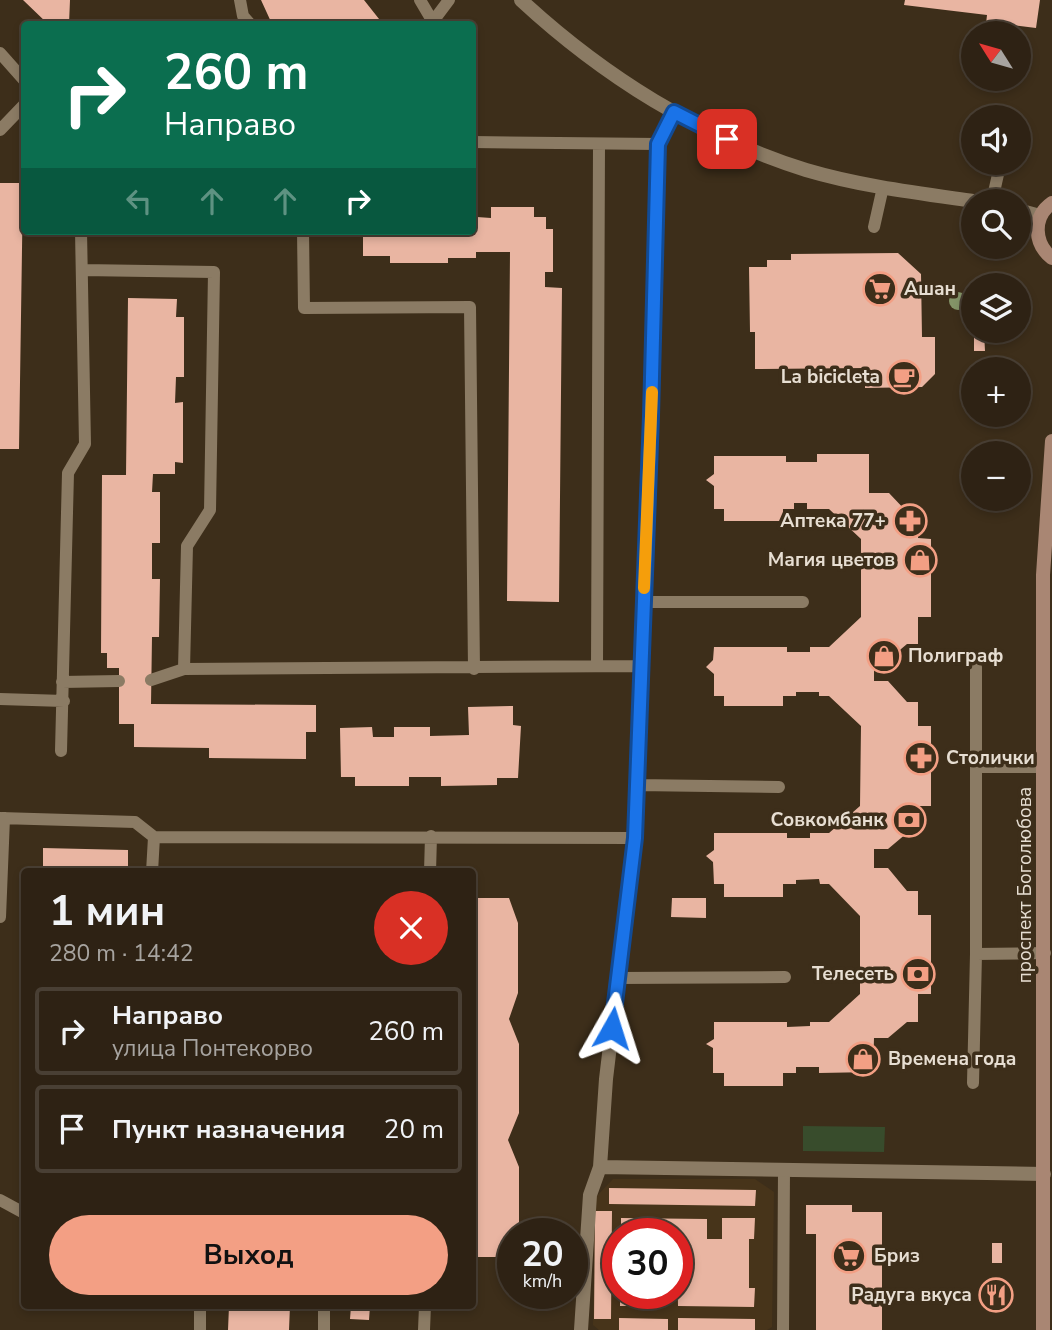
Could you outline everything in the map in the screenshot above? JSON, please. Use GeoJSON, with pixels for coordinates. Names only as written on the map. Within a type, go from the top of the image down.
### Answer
{"type":"FeatureCollection","features":[{"type":"Feature","properties":{"kind":"main road"},"geometry":{"type":"LineString","coordinates":[[1052,203],[1040,216],[1038,238],[1042,248],[1052,258]]}},
{"type":"Feature","properties":{"kind":"main road","name":"проспект Боголюбова"},"geometry":{"type":"LineString","coordinates":[[1043,1330],[1043,575],[1052,441]]}},
{"type":"Feature","properties":{"kind":"street"},"geometry":{"type":"LineString","coordinates":[[521,0],[586,56],[674,112],[727,139],[806,170],[883,187],[961,199]]}},
{"type":"Feature","properties":{"kind":"street"},"geometry":{"type":"LineString","coordinates":[[1031,214],[1040,216]]}},
{"type":"Feature","properties":{"kind":"street"},"geometry":{"type":"LineString","coordinates":[[582,1330],[590,1195],[600,1167],[635,838]]}},
{"type":"Feature","properties":{"kind":"street"},"geometry":{"type":"LineString","coordinates":[[600,1167],[1044,1174]]}},
{"type":"Feature","properties":{"kind":"lane"},"geometry":{"type":"LineString","coordinates":[[240,0],[243,16],[247,21]]}},
{"type":"Feature","properties":{"kind":"lane"},"geometry":{"type":"LineString","coordinates":[[420,0],[431,21]]}},
{"type":"Feature","properties":{"kind":"lane"},"geometry":{"type":"LineString","coordinates":[[433,21],[449,0]]}},
{"type":"Feature","properties":{"kind":"lane"},"geometry":{"type":"LineString","coordinates":[[0,53],[21,77]]}},
{"type":"Feature","properties":{"kind":"lane"},"geometry":{"type":"LineString","coordinates":[[0,130],[21,109]]}},
{"type":"Feature","properties":{"kind":"lane"},"geometry":{"type":"LineString","coordinates":[[0,917],[2,818],[135,821],[154,837],[635,838],[658,144],[674,112]]}},
{"type":"Feature","properties":{"kind":"lane"},"geometry":{"type":"LineString","coordinates":[[476,142],[658,144]]}},
{"type":"Feature","properties":{"kind":"lane"},"geometry":{"type":"LineString","coordinates":[[597,666],[599,145]]}},
{"type":"Feature","properties":{"kind":"lane"},"geometry":{"type":"LineString","coordinates":[[874,227],[883,187]]}},
{"type":"Feature","properties":{"kind":"lane"},"geometry":{"type":"LineString","coordinates":[[61,751],[68,473],[86,444],[81,235]]}},
{"type":"Feature","properties":{"kind":"lane"},"geometry":{"type":"LineString","coordinates":[[303,235],[304,308],[470,307],[474,669]]}},
{"type":"Feature","properties":{"kind":"lane"},"geometry":{"type":"LineString","coordinates":[[82,270],[214,272],[210,510],[187,546],[184,669]]}},
{"type":"Feature","properties":{"kind":"lane"},"geometry":{"type":"LineString","coordinates":[[643,602],[803,603]]}},
{"type":"Feature","properties":{"kind":"lane"},"geometry":{"type":"LineString","coordinates":[[152,680],[184,669],[640,666]]}},
{"type":"Feature","properties":{"kind":"lane"},"geometry":{"type":"LineString","coordinates":[[973,1083],[976,667]]}},
{"type":"Feature","properties":{"kind":"lane"},"geometry":{"type":"LineString","coordinates":[[62,682],[119,681]]}},
{"type":"Feature","properties":{"kind":"lane"},"geometry":{"type":"LineString","coordinates":[[0,699],[64,701]]}},
{"type":"Feature","properties":{"kind":"lane"},"geometry":{"type":"LineString","coordinates":[[976,767],[1044,767]]}},
{"type":"Feature","properties":{"kind":"lane"},"geometry":{"type":"LineString","coordinates":[[637,785],[779,787]]}},
{"type":"Feature","properties":{"kind":"lane"},"geometry":{"type":"LineString","coordinates":[[430,868],[431,836]]}},
{"type":"Feature","properties":{"kind":"lane"},"geometry":{"type":"LineString","coordinates":[[152,868],[154,837]]}},
{"type":"Feature","properties":{"kind":"lane"},"geometry":{"type":"LineString","coordinates":[[976,954],[1045,953]]}},
{"type":"Feature","properties":{"kind":"lane"},"geometry":{"type":"LineString","coordinates":[[618,978],[785,977]]}},
{"type":"Feature","properties":{"kind":"lane"},"geometry":{"type":"LineString","coordinates":[[783,1330],[784,1171]]}},
{"type":"Feature","properties":{"kind":"lane"},"geometry":{"type":"LineString","coordinates":[[0,1200],[21,1211]]}},
{"type":"Feature","properties":{"kind":"lane"},"geometry":{"type":"LineString","coordinates":[[200,1309],[200,1330]]}},
{"type":"Feature","properties":{"kind":"lane"},"geometry":{"type":"LineString","coordinates":[[324,1309],[324,1330]]}},
{"type":"Feature","properties":{"kind":"lane"},"geometry":{"type":"LineString","coordinates":[[424,1330],[425,1309]]}},
{"type":"Feature","properties":{"kind":"shaded area"},"geometry":{"type":"Polygon","coordinates":[[[613,1179],[755,1179],[774,1192],[772,1327],[767,1330],[599,1330],[593,1325],[595,1198],[613,1179]]]}},
{"type":"Feature","properties":{"kind":"green space"},"geometry":{"type":"Polygon","coordinates":[[[803,1126],[885,1127],[884,1152],[803,1151],[803,1126]]]}},
{"type":"Feature","properties":{"kind":"building"},"geometry":{"type":"Polygon","coordinates":[[[23,0],[70,0],[69,21],[45,21],[23,0]]]}},
{"type":"Feature","properties":{"kind":"building"},"geometry":{"type":"Polygon","coordinates":[[[261,0],[364,0],[381,21],[271,21],[261,0]]]}},
{"type":"Feature","properties":{"kind":"building"},"geometry":{"type":"Polygon","coordinates":[[[905,0],[1040,0],[1036,28],[1031,27],[1031,21],[986,21],[987,15],[904,5],[905,0]]]}},
{"type":"Feature","properties":{"kind":"building"},"geometry":{"type":"Polygon","coordinates":[[[0,183],[21,183],[19,449],[0,449],[0,183]]]}},
{"type":"Feature","properties":{"kind":"building"},"geometry":{"type":"Polygon","coordinates":[[[491,207],[534,207],[534,217],[546,217],[546,229],[553,229],[553,272],[545,272],[545,287],[562,288],[559,602],[507,601],[510,252],[476,252],[476,258],[448,258],[448,263],[390,263],[390,256],[363,256],[363,235],[476,235],[476,213],[477,217],[491,218],[491,207]]]}},
{"type":"Feature","properties":{"kind":"building"},"geometry":{"type":"Polygon","coordinates":[[[898,253],[921,274],[922,337],[935,337],[935,374],[922,387],[865,388],[865,368],[755,369],[755,332],[750,332],[749,267],[767,267],[767,260],[791,260],[791,254],[898,253]]]}},
{"type":"Feature","properties":{"kind":"building"},"geometry":{"type":"Polygon","coordinates":[[[128,298],[177,299],[176,317],[184,317],[184,377],[176,377],[175,403],[183,402],[183,463],[175,462],[175,474],[153,474],[152,492],[160,492],[160,543],[152,543],[152,579],[160,579],[159,637],[152,637],[151,704],[316,705],[316,732],[306,732],[306,759],[209,758],[209,748],[134,747],[134,724],[119,724],[119,668],[107,668],[107,653],[101,653],[102,475],[126,475],[128,298]]]}},
{"type":"Feature","properties":{"kind":"building"},"geometry":{"type":"Polygon","coordinates":[[[974,343],[985,343],[985,351],[974,351],[974,343]]]}},
{"type":"Feature","properties":{"kind":"building"},"geometry":{"type":"Polygon","coordinates":[[[817,454],[869,454],[869,493],[889,493],[907,512],[918,512],[918,538],[931,539],[931,617],[918,617],[918,644],[907,644],[888,660],[874,660],[874,681],[888,681],[907,702],[918,702],[918,726],[931,726],[931,806],[918,806],[918,833],[907,833],[888,849],[874,849],[874,868],[888,868],[907,891],[918,891],[918,915],[931,915],[931,994],[918,994],[918,1022],[907,1022],[888,1038],[874,1038],[873,1072],[819,1073],[819,1067],[796,1067],[796,1073],[783,1073],[783,1086],[724,1086],[724,1073],[713,1073],[713,1048],[706,1044],[714,1039],[714,1022],[787,1022],[787,1027],[810,1026],[810,1022],[829,1022],[860,994],[860,916],[829,884],[820,884],[819,879],[796,880],[796,884],[783,884],[783,897],[724,897],[724,884],[714,884],[713,862],[706,856],[714,850],[714,833],[787,833],[787,838],[810,838],[810,833],[829,833],[860,806],[861,726],[829,696],[819,696],[819,692],[796,692],[796,696],[783,696],[783,706],[724,706],[724,696],[714,696],[714,674],[706,667],[713,660],[714,647],[787,647],[787,652],[810,652],[810,647],[829,647],[861,617],[861,539],[829,509],[807,509],[807,503],[794,503],[794,509],[783,509],[783,521],[724,521],[724,509],[714,509],[714,486],[706,480],[714,474],[714,456],[786,456],[786,462],[817,462],[817,454]]]}},
{"type":"Feature","properties":{"kind":"building"},"geometry":{"type":"Polygon","coordinates":[[[513,706],[513,725],[521,726],[518,778],[497,778],[497,785],[441,786],[441,777],[409,777],[409,786],[355,786],[355,777],[341,777],[340,728],[372,727],[373,737],[394,737],[394,727],[430,727],[430,736],[469,735],[468,707],[513,706]]]}},
{"type":"Feature","properties":{"kind":"building"},"geometry":{"type":"Polygon","coordinates":[[[43,848],[128,850],[128,868],[43,868],[43,848]]]}},
{"type":"Feature","properties":{"kind":"building"},"geometry":{"type":"Polygon","coordinates":[[[476,898],[509,898],[518,923],[518,993],[509,1019],[519,1044],[519,1113],[508,1140],[519,1167],[519,1218],[497,1218],[497,1257],[476,1257],[476,898]]]}},
{"type":"Feature","properties":{"kind":"building"},"geometry":{"type":"Polygon","coordinates":[[[672,898],[706,898],[706,918],[671,917],[672,898]]]}},
{"type":"Feature","properties":{"kind":"building"},"geometry":{"type":"Polygon","coordinates":[[[609,1188],[756,1190],[755,1206],[609,1204],[609,1188]]]}},
{"type":"Feature","properties":{"kind":"building","name":"Бриз"},"geometry":{"type":"Polygon","coordinates":[[[806,1205],[852,1205],[852,1212],[882,1212],[882,1330],[816,1330],[816,1234],[806,1234],[806,1205]]]}},
{"type":"Feature","properties":{"kind":"building"},"geometry":{"type":"Polygon","coordinates":[[[595,1211],[612,1211],[612,1218],[602,1218],[602,1309],[611,1309],[611,1319],[594,1319],[595,1211]]]}},
{"type":"Feature","properties":{"kind":"building"},"geometry":{"type":"Polygon","coordinates":[[[722,1218],[755,1218],[754,1239],[749,1239],[749,1288],[755,1288],[754,1307],[693,1306],[693,1219],[707,1219],[707,1239],[722,1239],[722,1218]]]}},
{"type":"Feature","properties":{"kind":"building"},"geometry":{"type":"Polygon","coordinates":[[[992,1243],[1002,1243],[1002,1263],[992,1263],[992,1243]]]}},
{"type":"Feature","properties":{"kind":"building","name":"Радуга вкуса"},"geometry":{"type":"Polygon","coordinates":[[[992,1285],[1001,1285],[1001,1305],[992,1305],[992,1285]]]}},
{"type":"Feature","properties":{"kind":"building"},"geometry":{"type":"Polygon","coordinates":[[[229,1309],[290,1309],[289,1330],[228,1330],[229,1309]]]}},
{"type":"Feature","properties":{"kind":"building"},"geometry":{"type":"Polygon","coordinates":[[[351,1309],[370,1309],[369,1320],[350,1319],[351,1309]]]}},
{"type":"Feature","properties":{"kind":"building"},"geometry":{"type":"Polygon","coordinates":[[[619,1318],[668,1319],[668,1330],[619,1330],[619,1318]]]}},
{"type":"Feature","properties":{"kind":"building"},"geometry":{"type":"Polygon","coordinates":[[[678,1318],[755,1319],[755,1330],[678,1330],[678,1318]]]}},
{"type":"Feature","properties":{"kind":"slow traffic"},"geometry":{"type":"LineString","coordinates":[[644,588],[652,392]]}},
{"type":"Feature","properties":{"kind":"place","name":"Ашан"},"geometry":{"type":"Point","coordinates":[880,289]}},
{"type":"Feature","properties":{"kind":"place","name":"La bicicleta"},"geometry":{"type":"Point","coordinates":[904,377]}},
{"type":"Feature","properties":{"kind":"place","name":"Аптека 77+"},"geometry":{"type":"Point","coordinates":[910,521]}},
{"type":"Feature","properties":{"kind":"place","name":"Магия цветов"},"geometry":{"type":"Point","coordinates":[920,560]}},
{"type":"Feature","properties":{"kind":"place","name":"Полиграф"},"geometry":{"type":"Point","coordinates":[884,656]}},
{"type":"Feature","properties":{"kind":"place","name":"Столички"},"geometry":{"type":"Point","coordinates":[921,758]}},
{"type":"Feature","properties":{"kind":"place","name":"Совкомбанк"},"geometry":{"type":"Point","coordinates":[909,820]}},
{"type":"Feature","properties":{"kind":"place","name":"Телесеть"},"geometry":{"type":"Point","coordinates":[918,974]}},
{"type":"Feature","properties":{"kind":"place","name":"Времена года"},"geometry":{"type":"Point","coordinates":[863,1059]}},
{"type":"Feature","properties":{"kind":"place","name":"Бриз"},"geometry":{"type":"Point","coordinates":[849,1256]}},
{"type":"Feature","properties":{"kind":"place","name":"Радуга вкуса"},"geometry":{"type":"Point","coordinates":[996,1295]}},
{"type":"Feature","properties":{"kind":"route"},"geometry":{"type":"LineString","coordinates":[[612,1028],[635,838],[658,144],[674,112],[727,139]]}}]}
